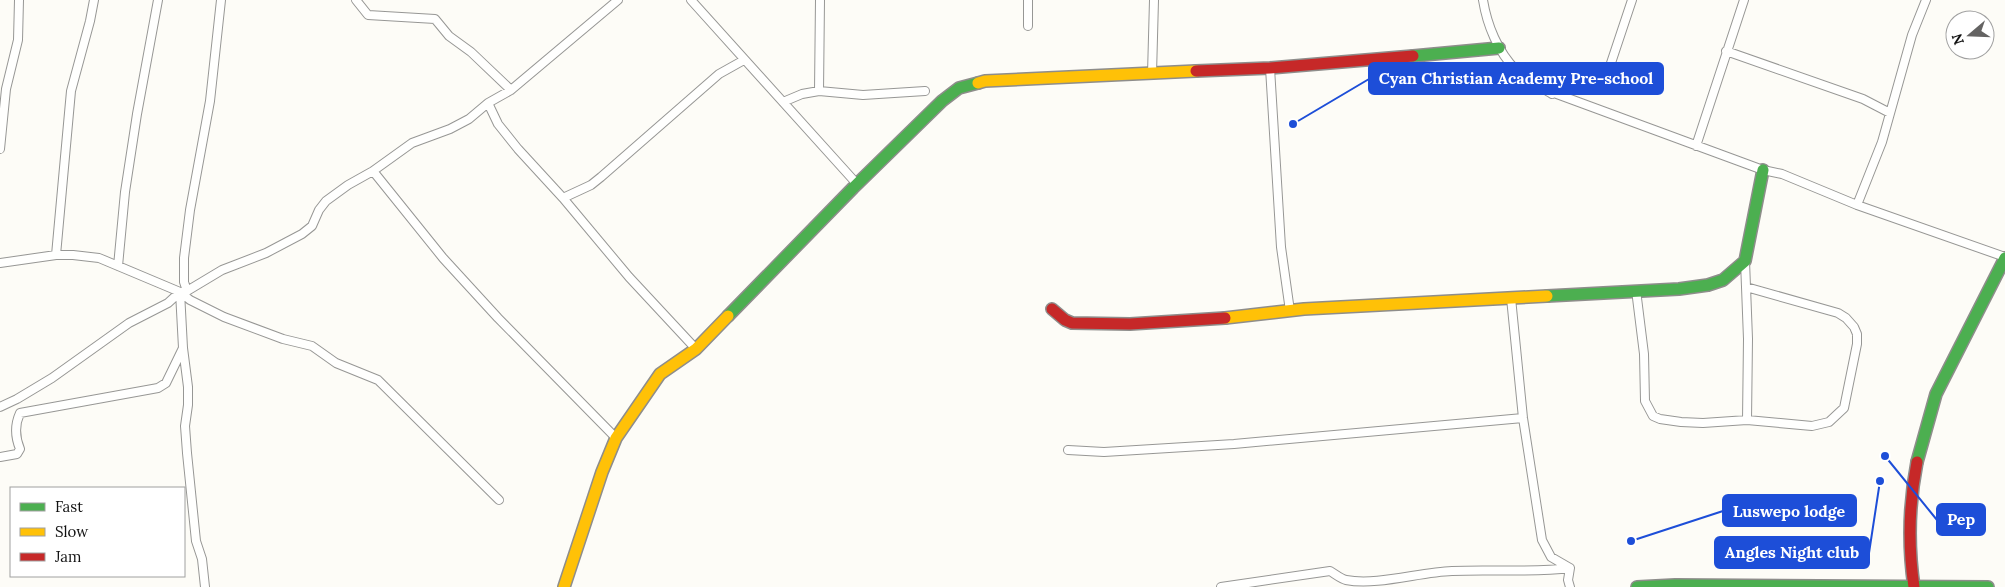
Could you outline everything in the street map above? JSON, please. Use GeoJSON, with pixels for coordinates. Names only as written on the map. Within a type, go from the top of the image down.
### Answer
{"type":"FeatureCollection","features":[{"type":"Feature","properties":{"kind":"main road"},"geometry":{"type":"LineString","coordinates":[[564,587],[602,472],[616,438],[660,374],[696,349],[857,184],[942,101],[959,88],[985,81],[1270,68],[1499,48]]}},
{"type":"Feature","properties":{"kind":"main road"},"geometry":{"type":"LineString","coordinates":[[1052,309],[1065,320],[1080,323],[1158,322],[1244,317],[1290,311],[1711,286],[1735,273],[1746,261],[1763,170]]}},
{"type":"Feature","properties":{"kind":"main road"},"geometry":{"type":"LineString","coordinates":[[1914,586],[1911,566],[1910,531],[1912,486],[1920,446],[1936,394],[2005,258]]}},
{"type":"Feature","properties":{"kind":"main road"},"geometry":{"type":"LineString","coordinates":[[1637,587],[1675,585],[1988,587]]}},
{"type":"Feature","properties":{"kind":"street"},"geometry":{"type":"LineString","coordinates":[[0,149],[6,88],[18,40],[19,0]]}},
{"type":"Feature","properties":{"kind":"street"},"geometry":{"type":"LineString","coordinates":[[56,255],[71,91],[94,0]]}},
{"type":"Feature","properties":{"kind":"street"},"geometry":{"type":"LineString","coordinates":[[118,266],[125,192],[158,0]]}},
{"type":"Feature","properties":{"kind":"street"},"geometry":{"type":"LineString","coordinates":[[205,587],[202,559],[196,541],[185,426],[188,387],[182,348],[183,292],[184,258],[190,210],[210,101],[221,0]]}},
{"type":"Feature","properties":{"kind":"street"},"geometry":{"type":"LineString","coordinates":[[356,0],[368,15],[435,19],[449,36],[471,52],[511,90]]}},
{"type":"Feature","properties":{"kind":"street"},"geometry":{"type":"LineString","coordinates":[[0,407],[52,378],[129,323],[168,303],[183,292],[222,270],[266,253],[302,234],[312,226],[319,210],[326,201],[348,184],[373,171],[412,143],[450,129],[469,119],[488,103],[511,90],[618,0]]}},
{"type":"Feature","properties":{"kind":"street"},"geometry":{"type":"LineString","coordinates":[[691,0],[857,184]]}},
{"type":"Feature","properties":{"kind":"street"},"geometry":{"type":"LineString","coordinates":[[819,91],[820,0]]}},
{"type":"Feature","properties":{"kind":"street"},"geometry":{"type":"LineString","coordinates":[[1028,0],[1028,26]]}},
{"type":"Feature","properties":{"kind":"street"},"geometry":{"type":"LineString","coordinates":[[1152,74],[1154,0]]}},
{"type":"Feature","properties":{"kind":"street"},"geometry":{"type":"LineString","coordinates":[[1483,0],[1499,48],[1517,70],[1552,94],[1554,92],[1586,103],[1696,146],[1763,170],[1782,174],[1858,205],[2005,258]]}},
{"type":"Feature","properties":{"kind":"street"},"geometry":{"type":"LineString","coordinates":[[1552,94],[1558,79],[1591,90],[1601,87],[1632,0]]}},
{"type":"Feature","properties":{"kind":"street"},"geometry":{"type":"LineString","coordinates":[[1696,146],[1744,0]]}},
{"type":"Feature","properties":{"kind":"street"},"geometry":{"type":"LineString","coordinates":[[1858,205],[1882,142],[1912,35],[1924,0]]}},
{"type":"Feature","properties":{"kind":"street"},"geometry":{"type":"LineString","coordinates":[[1726,51],[1862,98],[1890,113]]}},
{"type":"Feature","properties":{"kind":"street"},"geometry":{"type":"LineString","coordinates":[[563,198],[591,185],[601,178],[719,74],[744,60]]}},
{"type":"Feature","properties":{"kind":"street"},"geometry":{"type":"LineString","coordinates":[[1270,68],[1281,247],[1290,311]]}},
{"type":"Feature","properties":{"kind":"street"},"geometry":{"type":"LineString","coordinates":[[783,102],[802,94],[819,91],[864,95],[925,91]]}},
{"type":"Feature","properties":{"kind":"street"},"geometry":{"type":"LineString","coordinates":[[488,103],[498,124],[518,149],[563,198],[629,277],[696,349]]}},
{"type":"Feature","properties":{"kind":"street"},"geometry":{"type":"LineString","coordinates":[[373,171],[443,258],[512,332],[616,438]]}},
{"type":"Feature","properties":{"kind":"street"},"geometry":{"type":"LineString","coordinates":[[0,263],[73,254],[99,258],[183,292],[224,317],[257,330],[312,346],[336,363],[378,380],[499,500]]}},
{"type":"Feature","properties":{"kind":"street"},"geometry":{"type":"LineString","coordinates":[[1746,261],[1748,339],[1747,420]]}},
{"type":"Feature","properties":{"kind":"street"},"geometry":{"type":"LineString","coordinates":[[1636,290],[1644,354],[1645,401],[1653,416],[1660,419],[1703,424],[1747,420],[1812,426],[1829,422],[1844,408],[1857,344],[1854,327],[1846,318],[1746,287]]}},
{"type":"Feature","properties":{"kind":"street"},"geometry":{"type":"LineString","coordinates":[[1511,298],[1523,418],[1542,540],[1551,557],[1570,568]]}},
{"type":"Feature","properties":{"kind":"street"},"geometry":{"type":"LineString","coordinates":[[0,457],[17,454],[20,449],[16,431],[17,419],[20,413],[158,388],[166,383],[182,348]]}},
{"type":"Feature","properties":{"kind":"street"},"geometry":{"type":"LineString","coordinates":[[1068,450],[1104,452],[1234,444],[1523,418]]}},
{"type":"Feature","properties":{"kind":"street"},"geometry":{"type":"LineString","coordinates":[[1221,587],[1330,571],[1345,580],[1372,581],[1450,571],[1500,569],[1548,571],[1570,568]]}},
{"type":"Feature","properties":{"kind":"street"},"geometry":{"type":"LineString","coordinates":[[1570,568],[1568,580],[1570,587]]}},
{"type":"Feature","properties":{"kind":"traffic: fast"},"geometry":{"type":"LineString","coordinates":[[1413,56],[1499,48]]}},
{"type":"Feature","properties":{"kind":"traffic: fast"},"geometry":{"type":"LineString","coordinates":[[728,316],[853,188],[942,101],[959,88],[978,83]]}},
{"type":"Feature","properties":{"kind":"traffic: fast"},"geometry":{"type":"LineString","coordinates":[[1547,296],[1679,289],[1708,285],[1723,280],[1745,261],[1763,170]]}},
{"type":"Feature","properties":{"kind":"traffic: fast"},"geometry":{"type":"LineString","coordinates":[[1917,462],[1936,394],[2005,258]]}},
{"type":"Feature","properties":{"kind":"traffic: fast"},"geometry":{"type":"LineString","coordinates":[[1637,587],[1675,585],[1988,587]]}},
{"type":"Feature","properties":{"kind":"traffic: slow"},"geometry":{"type":"LineString","coordinates":[[978,83],[985,81],[1196,71]]}},
{"type":"Feature","properties":{"kind":"traffic: slow"},"geometry":{"type":"LineString","coordinates":[[1225,318],[1304,309],[1547,296]]}},
{"type":"Feature","properties":{"kind":"traffic: slow"},"geometry":{"type":"LineString","coordinates":[[564,587],[602,472],[616,438],[660,374],[696,349],[728,316]]}},
{"type":"Feature","properties":{"kind":"traffic: jam"},"geometry":{"type":"LineString","coordinates":[[1196,71],[1270,68],[1413,56]]}},
{"type":"Feature","properties":{"kind":"traffic: jam"},"geometry":{"type":"LineString","coordinates":[[1052,309],[1065,320],[1072,323],[1130,324],[1225,318]]}},
{"type":"Feature","properties":{"kind":"traffic: jam"},"geometry":{"type":"LineString","coordinates":[[1914,587],[1910,524],[1917,462]]}},
{"type":"Feature","properties":{"kind":"place","name":"Cyan Christian Academy Pre-school"},"geometry":{"type":"Point","coordinates":[1293,124]}},
{"type":"Feature","properties":{"kind":"place","name":"Pep"},"geometry":{"type":"Point","coordinates":[1885,456]}},
{"type":"Feature","properties":{"kind":"place","name":"Angles Night club"},"geometry":{"type":"Point","coordinates":[1880,481]}},
{"type":"Feature","properties":{"kind":"place","name":"Luswepo lodge"},"geometry":{"type":"Point","coordinates":[1631,541]}}]}
